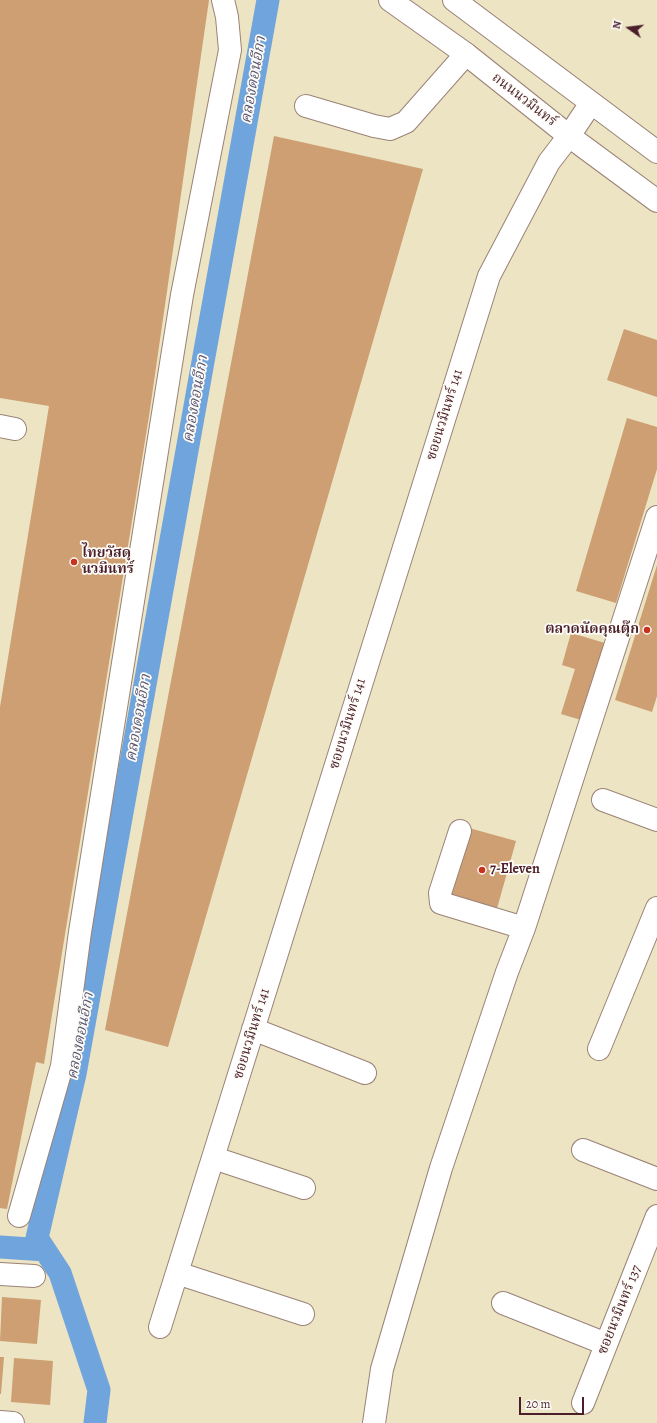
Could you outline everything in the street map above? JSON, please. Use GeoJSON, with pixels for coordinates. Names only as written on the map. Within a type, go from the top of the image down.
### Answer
{"type":"FeatureCollection","features":[{"type":"Feature","properties":{"kind":"street"},"geometry":{"type":"LineString","coordinates":[[19,1216],[62,1066],[81,924],[182,294],[230,50],[228,17],[223,0]]}},
{"type":"Feature","properties":{"kind":"street","name":"ถนนนวมินทร์"},"geometry":{"type":"LineString","coordinates":[[390,0],[466,54],[569,136],[657,201]]}},
{"type":"Feature","properties":{"kind":"street"},"geometry":{"type":"LineString","coordinates":[[454,0],[657,152]]}},
{"type":"Feature","properties":{"kind":"street"},"geometry":{"type":"LineString","coordinates":[[306,106],[374,126],[390,129],[406,122],[424,105],[466,54]]}},
{"type":"Feature","properties":{"kind":"street","name":"ซอยนวมินทร์ 141"},"geometry":{"type":"LineString","coordinates":[[160,1327],[489,276],[549,162],[569,136],[591,103]]}},
{"type":"Feature","properties":{"kind":"street"},"geometry":{"type":"LineString","coordinates":[[374,1423],[382,1369],[441,1168],[504,980],[524,928],[657,517]]}},
{"type":"Feature","properties":{"kind":"street"},"geometry":{"type":"LineString","coordinates":[[603,800],[657,820]]}},
{"type":"Feature","properties":{"kind":"street"},"geometry":{"type":"LineString","coordinates":[[460,831],[440,893],[441,903],[524,928]]}},
{"type":"Feature","properties":{"kind":"street"},"geometry":{"type":"LineString","coordinates":[[599,1049],[657,908]]}},
{"type":"Feature","properties":{"kind":"street"},"geometry":{"type":"LineString","coordinates":[[253,1029],[365,1073]]}},
{"type":"Feature","properties":{"kind":"street"},"geometry":{"type":"LineString","coordinates":[[583,1150],[657,1180]]}},
{"type":"Feature","properties":{"kind":"street"},"geometry":{"type":"LineString","coordinates":[[214,1158],[304,1188]]}},
{"type":"Feature","properties":{"kind":"street","name":"ซอยนวมินทร์ 137"},"geometry":{"type":"LineString","coordinates":[[583,1403],[657,1216]]}},
{"type":"Feature","properties":{"kind":"street"},"geometry":{"type":"LineString","coordinates":[[177,1273],[303,1314]]}},
{"type":"Feature","properties":{"kind":"street"},"geometry":{"type":"LineString","coordinates":[[0,1274],[34,1276]]}},
{"type":"Feature","properties":{"kind":"street"},"geometry":{"type":"LineString","coordinates":[[503,1303],[606,1344]]}},
{"type":"Feature","properties":{"kind":"street"},"geometry":{"type":"LineString","coordinates":[[0,1422],[13,1423]]}},
{"type":"Feature","properties":{"kind":"building","name":"ไทยวัสดุ นวมินทร์"},"geometry":{"type":"Polygon","coordinates":[[[0,0],[209,0],[149,416],[44,1064],[36,1062],[7,1209],[0,1208],[0,707],[49,406],[0,398],[0,0]]]}},
{"type":"Feature","properties":{"kind":"building"},"geometry":{"type":"Polygon","coordinates":[[[274,136],[423,169],[168,1047],[105,1030],[274,136]]]}},
{"type":"Feature","properties":{"kind":"building"},"geometry":{"type":"Polygon","coordinates":[[[624,329],[657,340],[657,397],[607,380],[624,329]]]}},
{"type":"Feature","properties":{"kind":"building"},"geometry":{"type":"Polygon","coordinates":[[[627,418],[657,427],[657,469],[616,603],[576,591],[627,418]]]}},
{"type":"Feature","properties":{"kind":"building","name":"ตลาดนัดคุณตุ๊ก"},"geometry":{"type":"Polygon","coordinates":[[[657,565],[657,696],[652,712],[615,700],[657,565]]]}},
{"type":"Feature","properties":{"kind":"building"},"geometry":{"type":"Polygon","coordinates":[[[571,633],[605,643],[581,720],[561,714],[575,669],[562,665],[571,633]]]}},
{"type":"Feature","properties":{"kind":"building","name":"7-Eleven"},"geometry":{"type":"Polygon","coordinates":[[[469,828],[516,841],[496,912],[449,898],[469,828]]]}},
{"type":"Feature","properties":{"kind":"building"},"geometry":{"type":"Polygon","coordinates":[[[2,1297],[41,1300],[37,1344],[0,1341],[2,1297]]]}},
{"type":"Feature","properties":{"kind":"building"},"geometry":{"type":"Polygon","coordinates":[[[0,1357],[4,1357],[1,1394],[0,1394],[0,1357]]]}},
{"type":"Feature","properties":{"kind":"building"},"geometry":{"type":"Polygon","coordinates":[[[14,1358],[53,1361],[50,1405],[11,1402],[14,1358]]]}},
{"type":"Feature","properties":{"kind":"waterway","name":"คลองดอนอีกา"},"geometry":{"type":"LineString","coordinates":[[95,1423],[99,1390],[60,1273],[37,1238],[75,1074],[268,0]]}},
{"type":"Feature","properties":{"kind":"waterway"},"geometry":{"type":"LineString","coordinates":[[0,1247],[45,1250]]}},
{"type":"Feature","properties":{"kind":"place","name":"ไทยวัสดุ นวมินทร์"},"geometry":{"type":"Point","coordinates":[74,562]}},
{"type":"Feature","properties":{"kind":"place","name":"ตลาดนัดคุณตุ๊ก"},"geometry":{"type":"Point","coordinates":[647,630]}},
{"type":"Feature","properties":{"kind":"place","name":"7-Eleven"},"geometry":{"type":"Point","coordinates":[482,870]}}]}
